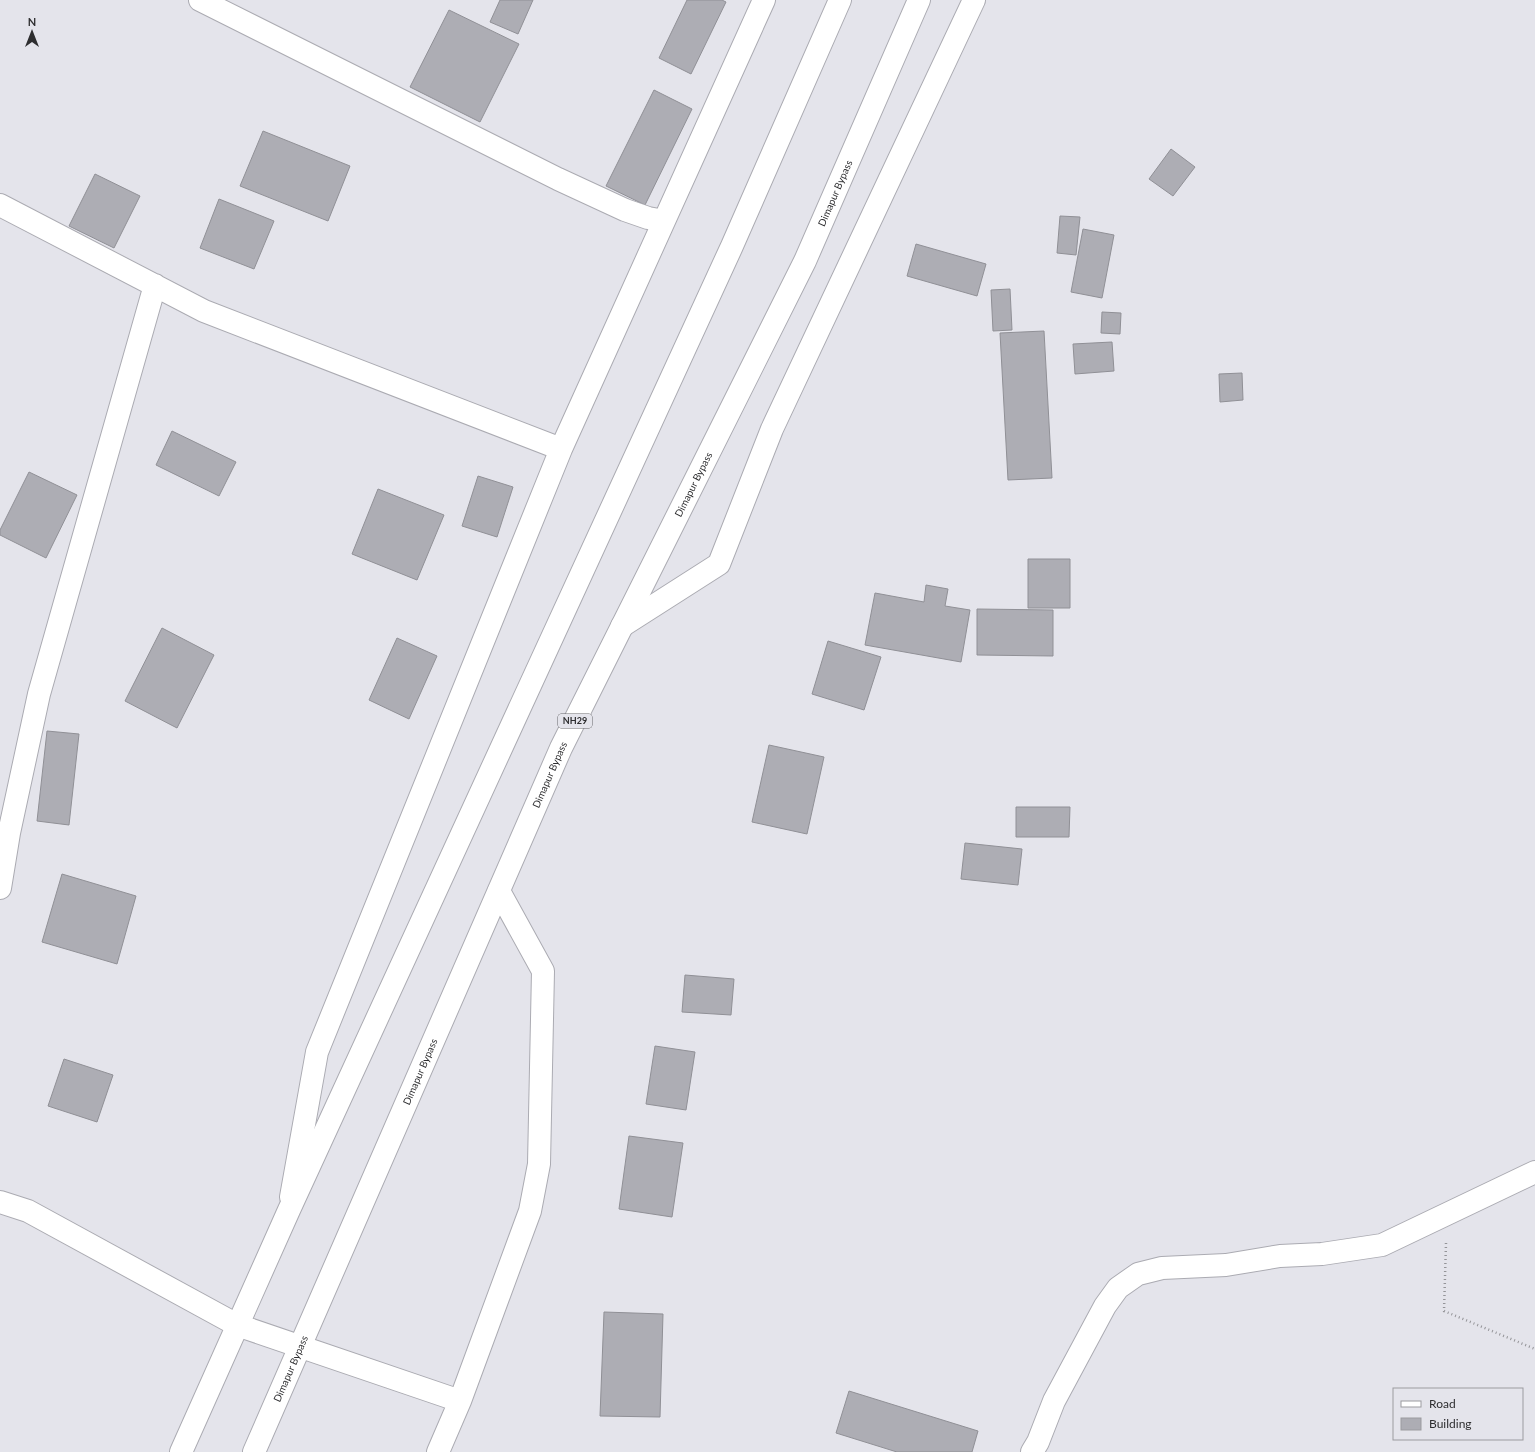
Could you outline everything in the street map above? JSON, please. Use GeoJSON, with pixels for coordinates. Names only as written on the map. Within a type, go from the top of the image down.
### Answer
{"type":"FeatureCollection","features":[{"type":"Feature","properties":{"kind":"main road"},"geometry":{"type":"LineString","coordinates":[[200,0],[558,179],[625,210],[648,218],[664,221]]}},
{"type":"Feature","properties":{"kind":"main road"},"geometry":{"type":"LineString","coordinates":[[289,1210],[317,1052],[561,449],[764,0]]}},
{"type":"Feature","properties":{"kind":"main road"},"geometry":{"type":"LineString","coordinates":[[181,1452],[289,1210],[732,246],[840,0]]}},
{"type":"Feature","properties":{"kind":"main road","name":"Dimapur Bypass"},"geometry":{"type":"LineString","coordinates":[[254,1452],[562,748],[805,261],[919,0]]}},
{"type":"Feature","properties":{"kind":"main road"},"geometry":{"type":"LineString","coordinates":[[622,626],[719,564],[772,429],[974,0]]}},
{"type":"Feature","properties":{"kind":"main road"},"geometry":{"type":"LineString","coordinates":[[0,205],[204,311],[561,449]]}},
{"type":"Feature","properties":{"kind":"main road"},"geometry":{"type":"LineString","coordinates":[[0,888],[9,833],[39,694],[155,285]]}},
{"type":"Feature","properties":{"kind":"main road"},"geometry":{"type":"LineString","coordinates":[[438,1452],[460,1401],[530,1211],[538,1164],[543,971],[499,892]]}},
{"type":"Feature","properties":{"kind":"main road"},"geometry":{"type":"LineString","coordinates":[[1032,1452],[1054,1401],[1105,1306],[1118,1288],[1138,1274],[1162,1268],[1226,1265],[1280,1256],[1322,1254],[1382,1245],[1535,1172]]}},
{"type":"Feature","properties":{"kind":"main road"},"geometry":{"type":"LineString","coordinates":[[0,1202],[28,1211],[237,1325],[460,1401]]}},
{"type":"Feature","properties":{"kind":"path"},"geometry":{"type":"LineString","coordinates":[[1447,1214],[1444,1311],[1535,1349]]}},
{"type":"Feature","properties":{"kind":"building"},"geometry":{"type":"Polygon","coordinates":[[[500,0],[533,0],[518,34],[490,22],[500,0]]]}},
{"type":"Feature","properties":{"kind":"building"},"geometry":{"type":"Polygon","coordinates":[[[687,0],[722,0],[726,2],[691,74],[659,58],[687,0]]]}},
{"type":"Feature","properties":{"kind":"building"},"geometry":{"type":"Polygon","coordinates":[[[449,10],[519,44],[480,122],[410,87],[449,10]]]}},
{"type":"Feature","properties":{"kind":"building"},"geometry":{"type":"Polygon","coordinates":[[[654,90],[692,109],[645,205],[606,186],[654,90]]]}},
{"type":"Feature","properties":{"kind":"building"},"geometry":{"type":"Polygon","coordinates":[[[263,131],[350,166],[328,221],[240,186],[263,131]]]}},
{"type":"Feature","properties":{"kind":"building"},"geometry":{"type":"Polygon","coordinates":[[[1171,149],[1195,167],[1173,196],[1149,179],[1171,149]]]}},
{"type":"Feature","properties":{"kind":"building"},"geometry":{"type":"Polygon","coordinates":[[[95,174],[140,196],[114,248],[69,226],[95,174]]]}},
{"type":"Feature","properties":{"kind":"building"},"geometry":{"type":"Polygon","coordinates":[[[219,199],[274,221],[254,269],[200,248],[219,199]]]}},
{"type":"Feature","properties":{"kind":"building"},"geometry":{"type":"Polygon","coordinates":[[[1060,216],[1080,217],[1076,255],[1057,253],[1060,216]]]}},
{"type":"Feature","properties":{"kind":"building"},"geometry":{"type":"Polygon","coordinates":[[[1083,229],[1114,235],[1102,298],[1071,292],[1083,229]]]}},
{"type":"Feature","properties":{"kind":"building"},"geometry":{"type":"Polygon","coordinates":[[[916,244],[986,264],[977,296],[907,276],[916,244]]]}},
{"type":"Feature","properties":{"kind":"building"},"geometry":{"type":"Polygon","coordinates":[[[1010,289],[1012,330],[993,331],[991,290],[1010,289]]]}},
{"type":"Feature","properties":{"kind":"building"},"geometry":{"type":"Polygon","coordinates":[[[1102,312],[1121,313],[1120,334],[1101,333],[1102,312]]]}},
{"type":"Feature","properties":{"kind":"building"},"geometry":{"type":"Polygon","coordinates":[[[1044,331],[1052,478],[1008,480],[1000,333],[1044,331]]]}},
{"type":"Feature","properties":{"kind":"building"},"geometry":{"type":"Polygon","coordinates":[[[1112,342],[1114,371],[1075,374],[1073,344],[1112,342]]]}},
{"type":"Feature","properties":{"kind":"building"},"geometry":{"type":"Polygon","coordinates":[[[1242,373],[1243,400],[1220,402],[1219,374],[1242,373]]]}},
{"type":"Feature","properties":{"kind":"building"},"geometry":{"type":"Polygon","coordinates":[[[172,431],[236,462],[219,496],[156,465],[172,431]]]}},
{"type":"Feature","properties":{"kind":"building"},"geometry":{"type":"Polygon","coordinates":[[[29,472],[77,495],[46,558],[0,535],[0,530],[29,472]]]}},
{"type":"Feature","properties":{"kind":"building"},"geometry":{"type":"Polygon","coordinates":[[[478,476],[513,487],[497,537],[462,526],[478,476]]]}},
{"type":"Feature","properties":{"kind":"building"},"geometry":{"type":"Polygon","coordinates":[[[378,489],[444,515],[417,580],[352,554],[378,489]]]}},
{"type":"Feature","properties":{"kind":"building"},"geometry":{"type":"Polygon","coordinates":[[[1028,559],[1070,559],[1070,608],[1028,608],[1028,559]]]}},
{"type":"Feature","properties":{"kind":"building"},"geometry":{"type":"Polygon","coordinates":[[[926,585],[948,589],[945,606],[970,610],[961,662],[865,645],[875,593],[924,602],[926,585]]]}},
{"type":"Feature","properties":{"kind":"building"},"geometry":{"type":"Polygon","coordinates":[[[977,609],[1053,610],[1053,656],[977,655],[977,609]]]}},
{"type":"Feature","properties":{"kind":"building"},"geometry":{"type":"Polygon","coordinates":[[[162,628],[214,655],[177,728],[125,701],[162,628]]]}},
{"type":"Feature","properties":{"kind":"building"},"geometry":{"type":"Polygon","coordinates":[[[397,638],[437,656],[409,719],[369,700],[397,638]]]}},
{"type":"Feature","properties":{"kind":"building"},"geometry":{"type":"Polygon","coordinates":[[[828,641],[881,657],[864,710],[812,694],[828,641]]]}},
{"type":"Feature","properties":{"kind":"building"},"geometry":{"type":"Polygon","coordinates":[[[47,731],[79,734],[69,825],[37,821],[47,731]]]}},
{"type":"Feature","properties":{"kind":"building"},"geometry":{"type":"Polygon","coordinates":[[[769,745],[824,757],[807,834],[752,822],[769,745]]]}},
{"type":"Feature","properties":{"kind":"building"},"geometry":{"type":"Polygon","coordinates":[[[1016,807],[1070,807],[1069,837],[1016,837],[1016,807]]]}},
{"type":"Feature","properties":{"kind":"building"},"geometry":{"type":"Polygon","coordinates":[[[965,843],[1022,849],[1018,885],[961,879],[965,843]]]}},
{"type":"Feature","properties":{"kind":"building"},"geometry":{"type":"Polygon","coordinates":[[[62,874],[136,896],[117,964],[42,942],[62,874]]]}},
{"type":"Feature","properties":{"kind":"building"},"geometry":{"type":"Polygon","coordinates":[[[685,975],[734,979],[731,1015],[682,1012],[685,975]]]}},
{"type":"Feature","properties":{"kind":"building"},"geometry":{"type":"Polygon","coordinates":[[[655,1046],[695,1052],[686,1110],[646,1104],[655,1046]]]}},
{"type":"Feature","properties":{"kind":"building"},"geometry":{"type":"Polygon","coordinates":[[[64,1059],[113,1075],[97,1122],[48,1106],[64,1059]]]}},
{"type":"Feature","properties":{"kind":"building"},"geometry":{"type":"Polygon","coordinates":[[[629,1136],[683,1143],[672,1217],[619,1209],[629,1136]]]}},
{"type":"Feature","properties":{"kind":"building"},"geometry":{"type":"Polygon","coordinates":[[[604,1312],[663,1314],[660,1417],[600,1416],[604,1312]]]}},
{"type":"Feature","properties":{"kind":"building"},"geometry":{"type":"Polygon","coordinates":[[[849,1391],[978,1431],[972,1452],[897,1452],[836,1433],[849,1391]]]}}]}
